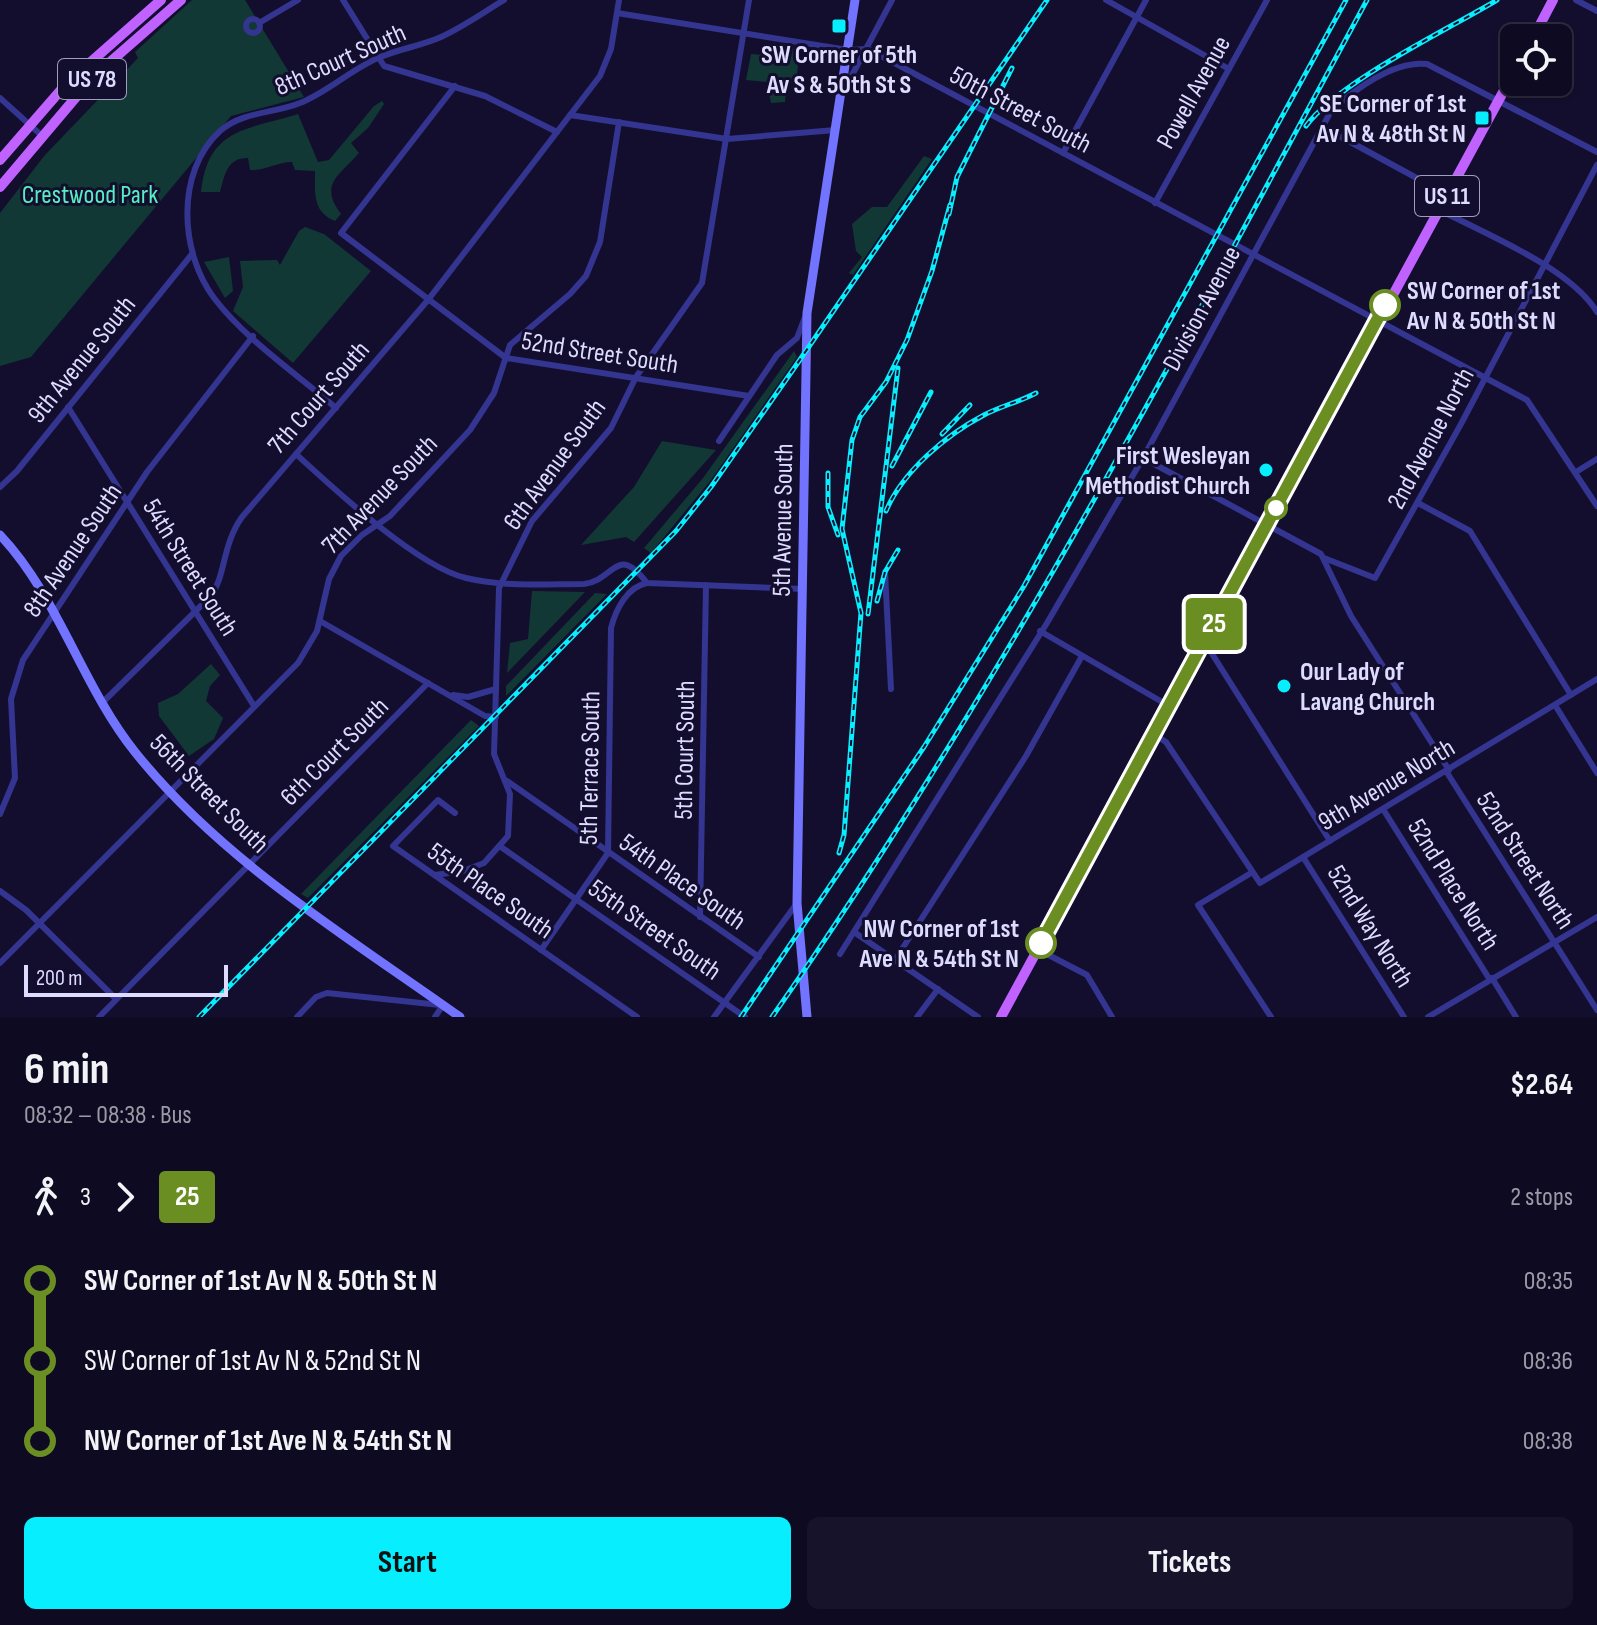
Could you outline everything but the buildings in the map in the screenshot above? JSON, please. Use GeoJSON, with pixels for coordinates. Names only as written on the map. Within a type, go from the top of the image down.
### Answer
{"type":"FeatureCollection","features":[{"type":"Feature","properties":{"kind":"main road","name":"US 78"},"geometry":{"type":"LineString","coordinates":[[0,160],[87,64],[161,0]]}},
{"type":"Feature","properties":{"kind":"main road","name":"US 78"},"geometry":{"type":"LineString","coordinates":[[0,187],[41,135],[122,49],[181,0]]}},
{"type":"Feature","properties":{"kind":"main road"},"geometry":{"type":"LineString","coordinates":[[1540,24],[1553,0]]}},
{"type":"Feature","properties":{"kind":"main road","name":"US 11"},"geometry":{"type":"LineString","coordinates":[[1001,1017],[1501,96]]}},
{"type":"Feature","properties":{"kind":"street"},"geometry":{"type":"LineString","coordinates":[[259,23],[298,0]]}},
{"type":"Feature","properties":{"kind":"street"},"geometry":{"type":"LineString","coordinates":[[343,0],[377,58],[389,68],[494,100],[557,132]]}},
{"type":"Feature","properties":{"kind":"street","name":"8th Court South"},"geometry":{"type":"LineString","coordinates":[[192,254],[188,228],[190,192],[201,158],[217,134],[240,118],[308,100],[377,58],[441,37],[504,0]]}},
{"type":"Feature","properties":{"kind":"street"},"geometry":{"type":"LineString","coordinates":[[619,0],[607,63],[570,115],[727,139],[836,130]]}},
{"type":"Feature","properties":{"kind":"street","name":"6th Avenue South"},"geometry":{"type":"LineString","coordinates":[[501,847],[512,821],[507,781],[494,754],[501,583],[532,521],[606,434],[636,377],[702,283],[749,0]]}},
{"type":"Feature","properties":{"kind":"street","name":"5th Avenue South"},"geometry":{"type":"LineString","coordinates":[[807,1017],[797,903],[807,313],[855,0]]}},
{"type":"Feature","properties":{"kind":"street"},"geometry":{"type":"LineString","coordinates":[[841,96],[892,0]]}},
{"type":"Feature","properties":{"kind":"street"},"geometry":{"type":"LineString","coordinates":[[1106,0],[1229,69]]}},
{"type":"Feature","properties":{"kind":"street"},"geometry":{"type":"LineString","coordinates":[[1063,153],[1146,0]]}},
{"type":"Feature","properties":{"kind":"street","name":"Powell Avenue"},"geometry":{"type":"LineString","coordinates":[[1155,203],[1267,0]]}},
{"type":"Feature","properties":{"kind":"street"},"geometry":{"type":"LineString","coordinates":[[1576,0],[1597,11]]}},
{"type":"Feature","properties":{"kind":"street"},"geometry":{"type":"LineString","coordinates":[[617,13],[848,50],[868,49]]}},
{"type":"Feature","properties":{"kind":"street","name":"50th Street South"},"geometry":{"type":"LineString","coordinates":[[868,49],[1527,400],[1597,506]]}},
{"type":"Feature","properties":{"kind":"street","name":"Division Avenue"},"geometry":{"type":"LineString","coordinates":[[840,954],[1143,458],[1331,111],[1354,93],[1399,67],[1427,64],[1597,152]]}},
{"type":"Feature","properties":{"kind":"street","name":"52nd Street South"},"geometry":{"type":"LineString","coordinates":[[455,86],[341,233],[506,358],[749,396]]}},
{"type":"Feature","properties":{"kind":"street"},"geometry":{"type":"LineString","coordinates":[[0,98],[41,135]]}},
{"type":"Feature","properties":{"kind":"street","name":"7th Court South"},"geometry":{"type":"LineString","coordinates":[[103,702],[215,589],[225,549],[236,525],[428,300],[570,115]]}},
{"type":"Feature","properties":{"kind":"street","name":"7th Avenue South"},"geometry":{"type":"LineString","coordinates":[[0,963],[303,656],[320,621],[327,585],[337,562],[355,541],[378,525],[477,421],[494,393],[510,345],[576,289],[594,260],[619,122]]}},
{"type":"Feature","properties":{"kind":"street"},"geometry":{"type":"LineString","coordinates":[[1321,126],[1448,195]]}},
{"type":"Feature","properties":{"kind":"street","name":"2nd Avenue North"},"geometry":{"type":"LineString","coordinates":[[1324,558],[1375,578],[1387,561],[1597,165]]}},
{"type":"Feature","properties":{"kind":"street"},"geometry":{"type":"LineString","coordinates":[[1440,210],[1542,266],[1586,295],[1597,312]]}},
{"type":"Feature","properties":{"kind":"street"},"geometry":{"type":"LineString","coordinates":[[192,254],[216,301],[336,408]]}},
{"type":"Feature","properties":{"kind":"street","name":"9th Avenue South"},"geometry":{"type":"LineString","coordinates":[[0,487],[17,471],[192,254]]}},
{"type":"Feature","properties":{"kind":"street"},"geometry":{"type":"LineString","coordinates":[[719,441],[777,355],[797,338],[807,313]]}},
{"type":"Feature","properties":{"kind":"street","name":"8th Avenue South"},"geometry":{"type":"LineString","coordinates":[[0,814],[15,778],[12,691],[23,660],[127,503],[253,336]]}},
{"type":"Feature","properties":{"kind":"street","name":"54th Street South"},"geometry":{"type":"LineString","coordinates":[[68,407],[254,706]]}},
{"type":"Feature","properties":{"kind":"street"},"geometry":{"type":"LineString","coordinates":[[296,454],[378,525],[436,565],[462,577],[501,583],[588,584],[622,564],[638,571],[647,583],[803,589]]}},
{"type":"Feature","properties":{"kind":"street"},"geometry":{"type":"LineString","coordinates":[[1143,458],[1324,558]]}},
{"type":"Feature","properties":{"kind":"street"},"geometry":{"type":"LineString","coordinates":[[1576,472],[1597,459]]}},
{"type":"Feature","properties":{"kind":"street"},"geometry":{"type":"LineString","coordinates":[[1418,503],[1470,531],[1571,695]]}},
{"type":"Feature","properties":{"kind":"street","name":"56th Street South"},"geometry":{"type":"LineString","coordinates":[[0,535],[18,556],[135,753],[248,865],[460,1017]]}},
{"type":"Feature","properties":{"kind":"street","name":"52nd Street North"},"geometry":{"type":"LineString","coordinates":[[1324,558],[1351,616],[1597,1010]]}},
{"type":"Feature","properties":{"kind":"street"},"geometry":{"type":"LineString","coordinates":[[885,572],[891,689]]}},
{"type":"Feature","properties":{"kind":"street","name":"5th Terrace South"},"geometry":{"type":"LineString","coordinates":[[541,950],[608,853],[611,628],[634,587],[647,583]]}},
{"type":"Feature","properties":{"kind":"street","name":"5th Court South"},"geometry":{"type":"LineString","coordinates":[[700,917],[706,585]]}},
{"type":"Feature","properties":{"kind":"street"},"geometry":{"type":"LineString","coordinates":[[320,621],[485,716],[496,717]]}},
{"type":"Feature","properties":{"kind":"street"},"geometry":{"type":"LineString","coordinates":[[1040,631],[1169,706]]}},
{"type":"Feature","properties":{"kind":"street"},"geometry":{"type":"LineString","coordinates":[[1204,641],[1330,841]]}},
{"type":"Feature","properties":{"kind":"street"},"geometry":{"type":"LineString","coordinates":[[895,960],[1026,756],[1082,656]]}},
{"type":"Feature","properties":{"kind":"street","name":"9th Avenue North"},"geometry":{"type":"LineString","coordinates":[[1271,1017],[1198,905],[1251,873],[1260,883],[1597,679]]}},
{"type":"Feature","properties":{"kind":"street","name":"6th Court South"},"geometry":{"type":"LineString","coordinates":[[99,1017],[428,683]]}},
{"type":"Feature","properties":{"kind":"street"},"geometry":{"type":"LineString","coordinates":[[447,694],[468,697],[496,689]]}},
{"type":"Feature","properties":{"kind":"street"},"geometry":{"type":"LineString","coordinates":[[1555,705],[1597,773]]}},
{"type":"Feature","properties":{"kind":"street"},"geometry":{"type":"LineString","coordinates":[[1153,734],[1166,742],[1251,873]]}},
{"type":"Feature","properties":{"kind":"street","name":"54th Place South"},"geometry":{"type":"LineString","coordinates":[[507,781],[759,957]]}},
{"type":"Feature","properties":{"kind":"street","name":"55th Place South"},"geometry":{"type":"LineString","coordinates":[[455,813],[438,800],[393,846],[637,1017]]}},
{"type":"Feature","properties":{"kind":"street","name":"52nd Place North"},"geometry":{"type":"LineString","coordinates":[[1383,809],[1516,1017]]}},
{"type":"Feature","properties":{"kind":"street"},"geometry":{"type":"LineString","coordinates":[[435,875],[463,871],[484,863],[501,847]]}},
{"type":"Feature","properties":{"kind":"street","name":"55th Street South"},"geometry":{"type":"LineString","coordinates":[[501,847],[745,1017]]}},
{"type":"Feature","properties":{"kind":"street","name":"52nd Way North"},"geometry":{"type":"LineString","coordinates":[[1303,857],[1404,1017]]}},
{"type":"Feature","properties":{"kind":"street"},"geometry":{"type":"LineString","coordinates":[[0,891],[39,923],[116,999]]}},
{"type":"Feature","properties":{"kind":"street"},"geometry":{"type":"LineString","coordinates":[[714,1017],[797,903]]}},
{"type":"Feature","properties":{"kind":"street"},"geometry":{"type":"LineString","coordinates":[[1428,1017],[1597,917]]}},
{"type":"Feature","properties":{"kind":"street"},"geometry":{"type":"LineString","coordinates":[[854,932],[978,1017]]}},
{"type":"Feature","properties":{"kind":"street"},"geometry":{"type":"LineString","coordinates":[[1037,949],[1087,975],[1112,1017]]}},
{"type":"Feature","properties":{"kind":"street"},"geometry":{"type":"LineString","coordinates":[[917,1017],[938,989]]}},
{"type":"Feature","properties":{"kind":"street"},"geometry":{"type":"LineString","coordinates":[[297,1017],[316,997],[327,993],[443,1005],[435,1017]]}},
{"type":"Feature","properties":{"kind":"green space","name":"Crestwood Park"},"geometry":{"type":"Polygon","coordinates":[[[192,0],[245,0],[304,97],[231,116],[31,357],[0,366],[0,213],[45,155],[138,58],[135,52],[192,0]]]}},
{"type":"Feature","properties":{"kind":"green space"},"geometry":{"type":"Polygon","coordinates":[[[781,46],[800,48],[796,83],[787,83],[785,102],[771,103],[767,82],[746,80],[751,54],[778,56],[781,46]]]}},
{"type":"Feature","properties":{"kind":"green space"},"geometry":{"type":"Polygon","coordinates":[[[382,101],[384,104],[368,128],[351,143],[359,153],[338,175],[331,188],[341,214],[335,221],[319,207],[315,194],[315,171],[295,170],[292,162],[250,170],[248,158],[241,159],[228,168],[220,192],[201,192],[212,154],[234,134],[298,114],[318,162],[329,160],[374,106],[382,101]]]}},
{"type":"Feature","properties":{"kind":"green space"},"geometry":{"type":"Polygon","coordinates":[[[924,156],[932,159],[853,275],[849,273],[862,257],[856,251],[852,224],[872,207],[887,207],[924,156]]]}},
{"type":"Feature","properties":{"kind":"green space"},"geometry":{"type":"Polygon","coordinates":[[[305,227],[324,234],[371,271],[293,363],[233,311],[243,287],[240,261],[277,260],[280,265],[299,231],[305,227]]]}},
{"type":"Feature","properties":{"kind":"green space"},"geometry":{"type":"Polygon","coordinates":[[[229,257],[233,291],[225,298],[204,262],[229,257]]]}},
{"type":"Feature","properties":{"kind":"green space"},"geometry":{"type":"Polygon","coordinates":[[[794,351],[797,357],[711,480],[651,553],[644,548],[703,478],[794,351]]]}},
{"type":"Feature","properties":{"kind":"green space"},"geometry":{"type":"Polygon","coordinates":[[[662,441],[716,450],[634,542],[626,537],[581,545],[634,487],[662,441]]]}},
{"type":"Feature","properties":{"kind":"green space"},"geometry":{"type":"Polygon","coordinates":[[[532,591],[585,592],[507,673],[510,643],[528,639],[532,591]]]}},
{"type":"Feature","properties":{"kind":"green space"},"geometry":{"type":"Polygon","coordinates":[[[595,593],[607,594],[506,696],[506,686],[595,593]]]}},
{"type":"Feature","properties":{"kind":"green space"},"geometry":{"type":"Polygon","coordinates":[[[211,664],[220,675],[210,686],[206,701],[223,718],[214,739],[189,756],[159,716],[158,703],[178,694],[211,664]]]}},
{"type":"Feature","properties":{"kind":"green space"},"geometry":{"type":"Polygon","coordinates":[[[471,720],[479,726],[308,898],[301,894],[471,720]]]}},
{"type":"Feature","properties":{"kind":"railway"},"geometry":{"type":"LineString","coordinates":[[199,1017],[676,531],[711,487],[797,364],[1047,0]]}},
{"type":"Feature","properties":{"kind":"railway"},"geometry":{"type":"LineString","coordinates":[[741,1017],[924,747],[1024,586],[1346,0]]}},
{"type":"Feature","properties":{"kind":"railway"},"geometry":{"type":"LineString","coordinates":[[772,1017],[855,895],[1010,645],[1156,389],[1367,0]]}},
{"type":"Feature","properties":{"kind":"railway"},"geometry":{"type":"LineString","coordinates":[[1306,126],[1321,109],[1367,75],[1497,0]]}},
{"type":"Feature","properties":{"kind":"railway"},"geometry":{"type":"LineString","coordinates":[[949,214],[957,177],[1012,68]]}},
{"type":"Feature","properties":{"kind":"railway"},"geometry":{"type":"LineString","coordinates":[[839,853],[844,835],[861,613],[842,529],[852,440],[860,417],[886,382],[907,340],[932,271],[950,205]]}},
{"type":"Feature","properties":{"kind":"railway"},"geometry":{"type":"LineString","coordinates":[[868,614],[898,368]]}},
{"type":"Feature","properties":{"kind":"railway"},"geometry":{"type":"LineString","coordinates":[[892,466],[931,392]]}},
{"type":"Feature","properties":{"kind":"railway"},"geometry":{"type":"LineString","coordinates":[[886,511],[914,468],[941,444],[984,415],[1036,393]]}},
{"type":"Feature","properties":{"kind":"railway"},"geometry":{"type":"LineString","coordinates":[[942,434],[970,405]]}},
{"type":"Feature","properties":{"kind":"railway"},"geometry":{"type":"LineString","coordinates":[[828,473],[828,507],[838,535]]}},
{"type":"Feature","properties":{"kind":"railway"},"geometry":{"type":"LineString","coordinates":[[877,601],[885,572],[898,550]]}},
{"type":"Feature","properties":{"kind":"bus line","name":"25"},"geometry":{"type":"LineString","coordinates":[[1041,943],[1385,305]]}},
{"type":"Feature","properties":{"kind":"place","name":"SW Corner of 5th Av S & 50th St S"},"geometry":{"type":"Point","coordinates":[839,26]}},
{"type":"Feature","properties":{"kind":"place","name":"SE Corner of 1st Av N & 48th St N"},"geometry":{"type":"Point","coordinates":[1482,118]}},
{"type":"Feature","properties":{"kind":"place","name":"SW Corner of 1st Av N & 50th St N"},"geometry":{"type":"Point","coordinates":[1385,305]}},
{"type":"Feature","properties":{"kind":"place","name":"First Wesleyan Methodist Church"},"geometry":{"type":"Point","coordinates":[1266,470]}},
{"type":"Feature","properties":{"kind":"place","name":"Our Lady of Lavang Church"},"geometry":{"type":"Point","coordinates":[1284,686]}},
{"type":"Feature","properties":{"kind":"place","name":"NW Corner of 1st Ave N & 54th St N"},"geometry":{"type":"Point","coordinates":[1041,943]}}]}
